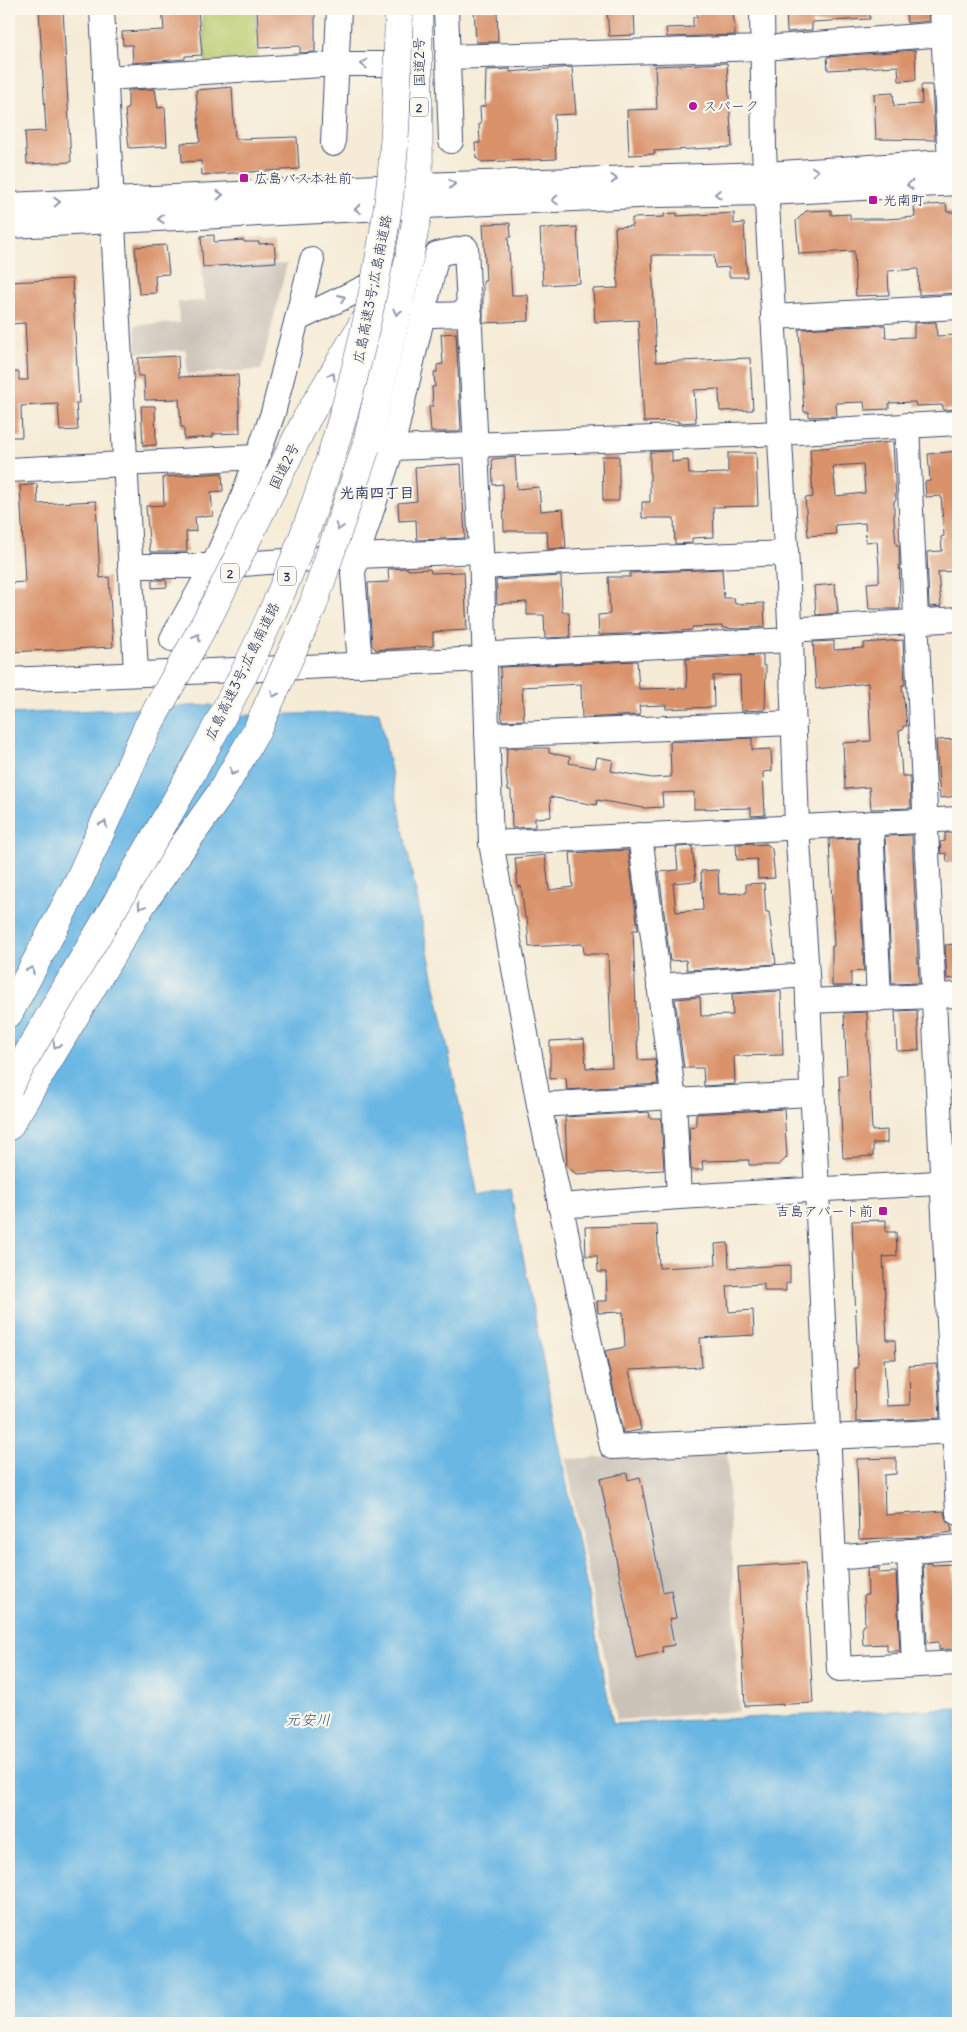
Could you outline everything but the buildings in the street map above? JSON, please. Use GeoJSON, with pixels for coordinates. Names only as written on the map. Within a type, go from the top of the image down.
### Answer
{"type":"FeatureCollection","features":[{"type":"Feature","properties":{"kind":"highway","name":"広島高速3号;広島南道路"},"geometry":{"type":"LineString","coordinates":[[9,1087],[188,778],[225,709],[273,611],[307,526],[338,438],[363,342],[387,216],[397,97],[399,9]]}},
{"type":"Feature","properties":{"kind":"highway","name":"国道2号"},"geometry":{"type":"LineString","coordinates":[[9,1126],[142,904],[220,794],[257,730],[313,606],[379,448],[398,270],[419,195],[418,9]]}},
{"type":"Feature","properties":{"kind":"highway","name":"国道2号"},"geometry":{"type":"LineString","coordinates":[[9,1013],[79,880],[148,726],[209,616],[307,418],[398,270]]}},
{"type":"Feature","properties":{"kind":"street"},"geometry":{"type":"LineString","coordinates":[[102,9],[136,674]]}},
{"type":"Feature","properties":{"kind":"street"},"geometry":{"type":"LineString","coordinates":[[334,144],[339,9]]}},
{"type":"Feature","properties":{"kind":"street"},"geometry":{"type":"LineString","coordinates":[[446,9],[451,141]]}},
{"type":"Feature","properties":{"kind":"street"},"geometry":{"type":"LineString","coordinates":[[762,9],[764,149],[791,635],[797,827],[807,975],[839,1669],[958,1663]]}},
{"type":"Feature","properties":{"kind":"street"},"geometry":{"type":"LineString","coordinates":[[9,226],[112,211],[419,195],[657,195],[955,168],[951,33],[942,9]]}},
{"type":"Feature","properties":{"kind":"street"},"geometry":{"type":"LineString","coordinates":[[447,57],[764,48],[951,33]]}},
{"type":"Feature","properties":{"kind":"street"},"geometry":{"type":"LineString","coordinates":[[105,78],[338,64],[383,64],[407,71],[419,89],[440,73],[447,57]]}},
{"type":"Feature","properties":{"kind":"street"},"geometry":{"type":"LineString","coordinates":[[9,205],[112,211]]}},
{"type":"Feature","properties":{"kind":"street"},"geometry":{"type":"LineString","coordinates":[[360,665],[353,573],[379,448],[425,303],[437,254],[466,248],[481,559],[491,844],[539,1105],[612,1447],[956,1431]]}},
{"type":"Feature","properties":{"kind":"street"},"geometry":{"type":"LineString","coordinates":[[172,639],[213,566],[240,505],[273,413],[312,260]]}},
{"type":"Feature","properties":{"kind":"street"},"geometry":{"type":"LineString","coordinates":[[298,319],[398,270],[433,315],[470,314]]}},
{"type":"Feature","properties":{"kind":"street"},"geometry":{"type":"LineString","coordinates":[[774,317],[958,307]]}},
{"type":"Feature","properties":{"kind":"street"},"geometry":{"type":"LineString","coordinates":[[379,448],[476,446],[780,433],[958,423]]}},
{"type":"Feature","properties":{"kind":"street"},"geometry":{"type":"LineString","coordinates":[[907,425],[918,621],[934,997],[951,1183],[958,1513]]}},
{"type":"Feature","properties":{"kind":"street"},"geometry":{"type":"LineString","coordinates":[[9,470],[256,457]]}},
{"type":"Feature","properties":{"kind":"street"},"geometry":{"type":"LineString","coordinates":[[130,566],[213,566],[357,556],[581,561],[786,553]]}},
{"type":"Feature","properties":{"kind":"street"},"geometry":{"type":"LineString","coordinates":[[9,680],[484,659],[493,654],[791,635],[918,621],[958,619]]}},
{"type":"Feature","properties":{"kind":"street"},"geometry":{"type":"LineString","coordinates":[[487,735],[794,723]]}},
{"type":"Feature","properties":{"kind":"street"},"geometry":{"type":"LineString","coordinates":[[491,844],[958,819]]}},
{"type":"Feature","properties":{"kind":"street"},"geometry":{"type":"LineString","coordinates":[[871,824],[879,999]]}},
{"type":"Feature","properties":{"kind":"street"},"geometry":{"type":"LineString","coordinates":[[640,835],[673,1099],[679,1196]]}},
{"type":"Feature","properties":{"kind":"street"},"geometry":{"type":"LineString","coordinates":[[659,986],[807,975]]}},
{"type":"Feature","properties":{"kind":"street"},"geometry":{"type":"LineString","coordinates":[[808,1001],[958,996]]}},
{"type":"Feature","properties":{"kind":"street"},"geometry":{"type":"LineString","coordinates":[[539,1105],[812,1094]]}},
{"type":"Feature","properties":{"kind":"street"},"geometry":{"type":"LineString","coordinates":[[560,1206],[679,1196],[951,1183]]}},
{"type":"Feature","properties":{"kind":"street"},"geometry":{"type":"LineString","coordinates":[[834,1558],[958,1547]]}},
{"type":"Feature","properties":{"kind":"street"},"geometry":{"type":"LineString","coordinates":[[909,1551],[914,1665]]}},
{"type":"Feature","properties":{"kind":"shaded area"},"geometry":{"type":"Polygon","coordinates":[[[287,264],[261,370],[187,374],[186,350],[137,353],[135,325],[179,323],[178,302],[205,301],[202,267],[287,264]]]}},
{"type":"Feature","properties":{"kind":"shaded area"},"geometry":{"type":"Polygon","coordinates":[[[727,1452],[739,1711],[617,1720],[566,1459],[727,1452]]]}},
{"type":"Feature","properties":{"kind":"green space"},"geometry":{"type":"Polygon","coordinates":[[[202,9],[255,9],[258,66],[206,68],[202,9]]]}},
{"type":"Feature","properties":{"kind":"water","name":"元安川"},"geometry":{"type":"Polygon","coordinates":[[[212,705],[214,716],[379,712],[478,1196],[510,1189],[613,1724],[958,1708],[958,2023],[9,2023],[9,714],[212,705]]]}},
{"type":"Feature","properties":{"kind":"place","name":"スパーク"},"geometry":{"type":"Point","coordinates":[693,106]}},
{"type":"Feature","properties":{"kind":"place","name":"広島バス本社前"},"geometry":{"type":"Point","coordinates":[244,178]}},
{"type":"Feature","properties":{"kind":"place","name":"光南町"},"geometry":{"type":"Point","coordinates":[873,200]}},
{"type":"Feature","properties":{"kind":"place","name":"吉島アパート前"},"geometry":{"type":"Point","coordinates":[883,1211]}},
{"type":"Feature","properties":{"kind":"district","name":"光南四丁目"},"geometry":{"type":"Point","coordinates":[377,492]}}]}
